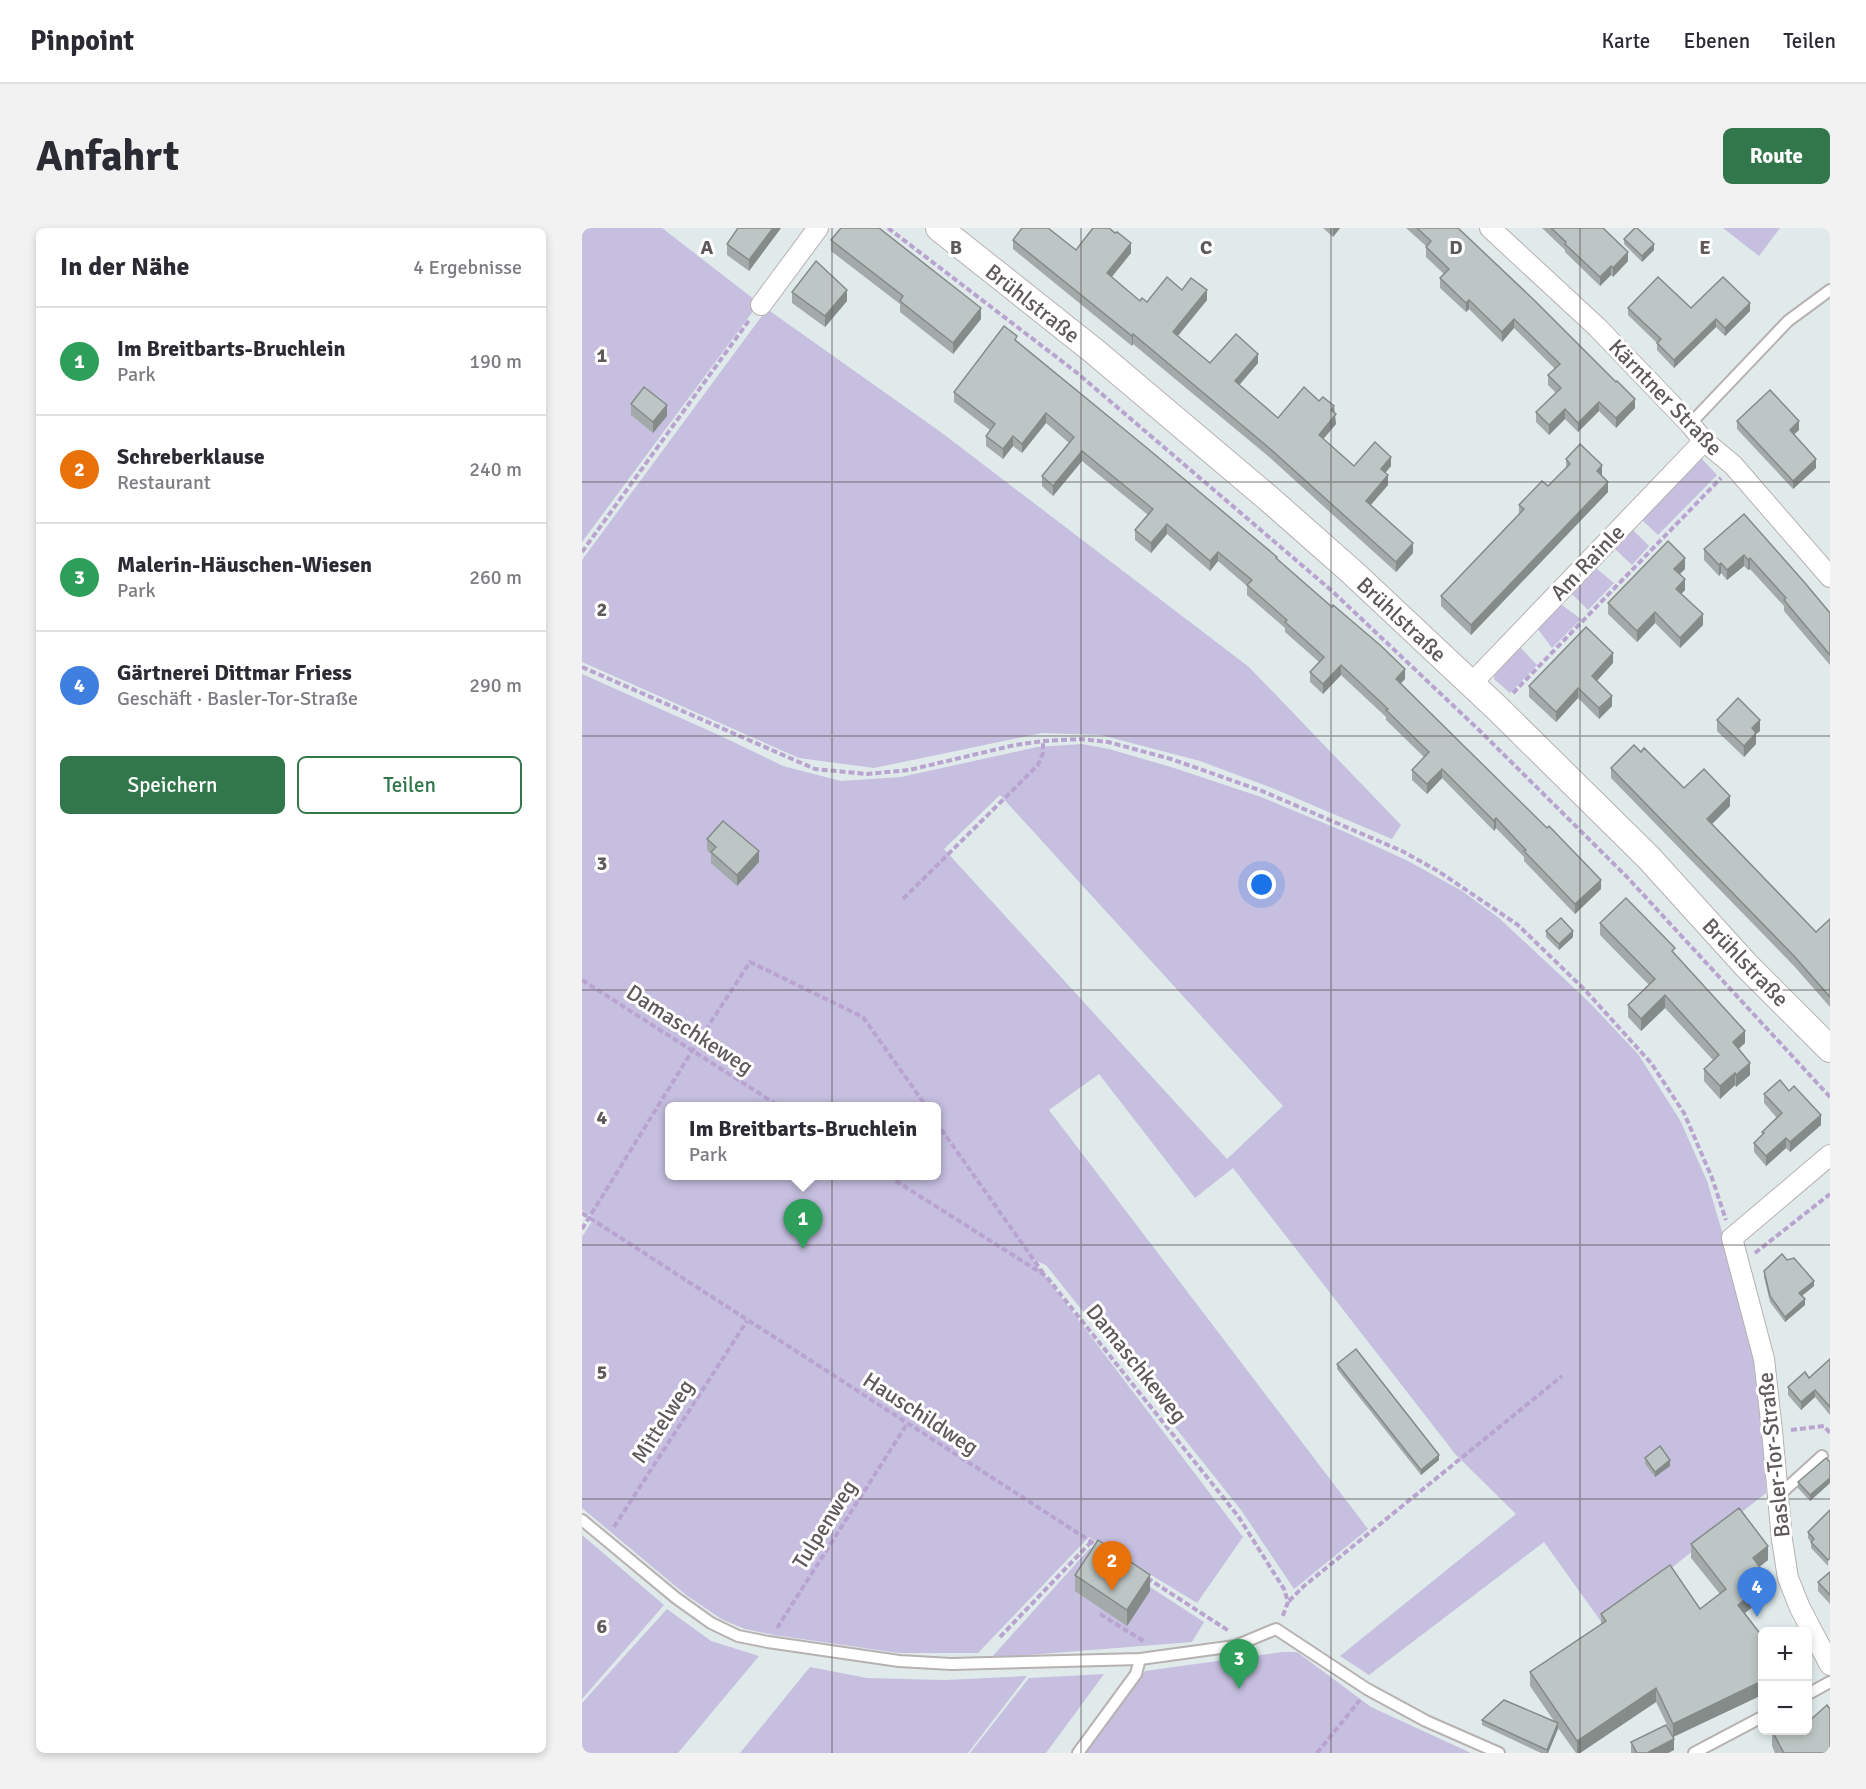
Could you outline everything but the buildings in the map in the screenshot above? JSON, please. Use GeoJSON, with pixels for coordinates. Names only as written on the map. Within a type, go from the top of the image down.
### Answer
{"type":"FeatureCollection","features":[{"type":"Feature","properties":{"kind":"street"},"geometry":{"type":"LineString","coordinates":[[760,305],[818,228]]}},
{"type":"Feature","properties":{"kind":"street","name":"Brühlstraße"},"geometry":{"type":"LineString","coordinates":[[939,228],[1094,351],[1352,572],[1498,709],[1649,858],[1746,965],[1830,1049]]}},
{"type":"Feature","properties":{"kind":"street","name":"Kärntner Straße"},"geometry":{"type":"LineString","coordinates":[[1490,228],[1597,327],[1704,441],[1733,465],[1830,578]]}},
{"type":"Feature","properties":{"kind":"street","name":"Am Rainle"},"geometry":{"type":"LineString","coordinates":[[1472,684],[1704,441]]}},
{"type":"Feature","properties":{"kind":"street"},"geometry":{"type":"LineString","coordinates":[[1732,1238],[1830,1155]]}},
{"type":"Feature","properties":{"kind":"street","name":"Basler-Tor-Straße"},"geometry":{"type":"LineString","coordinates":[[1732,1238],[1764,1359],[1782,1540],[1788,1578],[1800,1608],[1830,1665]]}},
{"type":"Feature","properties":{"kind":"lane"},"geometry":{"type":"LineString","coordinates":[[1690,424],[1788,321],[1830,290]]}},
{"type":"Feature","properties":{"kind":"lane"},"geometry":{"type":"LineString","coordinates":[[1778,1496],[1822,1456]]}},
{"type":"Feature","properties":{"kind":"lane"},"geometry":{"type":"LineString","coordinates":[[582,1520],[676,1598],[711,1623],[738,1636],[899,1661],[951,1664],[1160,1657],[1236,1646],[1276,1629],[1367,1689],[1426,1721],[1499,1753]]}},
{"type":"Feature","properties":{"kind":"lane"},"geometry":{"type":"LineString","coordinates":[[1078,1753],[1136,1674],[1140,1659]]}},
{"type":"Feature","properties":{"kind":"lane"},"geometry":{"type":"LineString","coordinates":[[1812,1692],[1830,1682]]}},
{"type":"Feature","properties":{"kind":"lane"},"geometry":{"type":"LineString","coordinates":[[1694,1753],[1758,1719]]}},
{"type":"Feature","properties":{"kind":"path"},"geometry":{"type":"LineString","coordinates":[[888,228],[1076,372],[1332,591],[1479,730],[1627,878],[1830,1097]]}},
{"type":"Feature","properties":{"kind":"path"},"geometry":{"type":"LineString","coordinates":[[582,552],[760,305]]}},
{"type":"Feature","properties":{"kind":"path"},"geometry":{"type":"LineString","coordinates":[[1498,709],[1733,465]]}},
{"type":"Feature","properties":{"kind":"path"},"geometry":{"type":"LineString","coordinates":[[582,667],[815,769],[867,774],[909,770],[1015,745],[1043,741],[1080,739],[1108,742],[1171,759],[1262,790],[1402,851],[1438,871],[1518,925],[1585,990],[1651,1064],[1684,1113],[1712,1178],[1732,1238]]}},
{"type":"Feature","properties":{"kind":"path"},"geometry":{"type":"LineString","coordinates":[[903,899],[1038,765],[1043,753],[1043,741]]}},
{"type":"Feature","properties":{"kind":"path"},"geometry":{"type":"LineString","coordinates":[[582,1229],[750,962],[863,1017],[922,1102]]}},
{"type":"Feature","properties":{"kind":"path","name":"Damaschkeweg"},"geometry":{"type":"LineString","coordinates":[[582,980],[771,1102]]}},
{"type":"Feature","properties":{"kind":"path"},"geometry":{"type":"LineString","coordinates":[[941,1129],[1046,1276]]}},
{"type":"Feature","properties":{"kind":"path","name":"Damaschkeweg"},"geometry":{"type":"LineString","coordinates":[[894,1180],[1046,1276],[1238,1516],[1284,1589],[1288,1602]]}},
{"type":"Feature","properties":{"kind":"path"},"geometry":{"type":"LineString","coordinates":[[1740,1266],[1830,1194]]}},
{"type":"Feature","properties":{"kind":"path","name":"Hauschildweg"},"geometry":{"type":"LineString","coordinates":[[582,1214],[1101,1548]]}},
{"type":"Feature","properties":{"kind":"path","name":"Mittelweg"},"geometry":{"type":"LineString","coordinates":[[606,1540],[747,1321]]}},
{"type":"Feature","properties":{"kind":"path"},"geometry":{"type":"LineString","coordinates":[[1276,1629],[1288,1602],[1304,1586],[1562,1376]]}},
{"type":"Feature","properties":{"kind":"path","name":"Tulpenweg"},"geometry":{"type":"LineString","coordinates":[[768,1642],[908,1424]]}},
{"type":"Feature","properties":{"kind":"path"},"geometry":{"type":"LineString","coordinates":[[1772,1431],[1824,1426],[1830,1434]]}},
{"type":"Feature","properties":{"kind":"path"},"geometry":{"type":"LineString","coordinates":[[1000,1637],[1091,1542]]}},
{"type":"Feature","properties":{"kind":"path"},"geometry":{"type":"LineString","coordinates":[[1141,1574],[1230,1632],[1236,1646]]}},
{"type":"Feature","properties":{"kind":"path"},"geometry":{"type":"LineString","coordinates":[[1100,1614],[1157,1650],[1160,1657]]}},
{"type":"Feature","properties":{"kind":"path"},"geometry":{"type":"LineString","coordinates":[[1317,1753],[1367,1689]]}},
{"type":"Feature","properties":{"kind":"shaded area"},"geometry":{"type":"Polygon","coordinates":[[[582,228],[662,228],[759,303],[582,542],[582,228]]]}},
{"type":"Feature","properties":{"kind":"shaded area"},"geometry":{"type":"Polygon","coordinates":[[[1723,228],[1780,228],[1759,256],[1723,228]]]}},
{"type":"Feature","properties":{"kind":"shaded area"},"geometry":{"type":"Polygon","coordinates":[[[767,309],[942,433],[1249,667],[1401,825],[1392,839],[1277,790],[1200,761],[1101,735],[1042,733],[874,768],[799,758],[582,662],[582,560],[767,309]]]}},
{"type":"Feature","properties":{"kind":"shaded area"},"geometry":{"type":"Polygon","coordinates":[[[1701,458],[1717,475],[1658,535],[1641,519],[1701,458]]]}},
{"type":"Feature","properties":{"kind":"shaded area"},"geometry":{"type":"Polygon","coordinates":[[[1633,530],[1649,546],[1632,565],[1614,548],[1633,530]]]}},
{"type":"Feature","properties":{"kind":"shaded area"},"geometry":{"type":"Polygon","coordinates":[[[1596,568],[1614,583],[1588,610],[1571,593],[1596,568]]]}},
{"type":"Feature","properties":{"kind":"shaded area"},"geometry":{"type":"Polygon","coordinates":[[[1559,603],[1581,619],[1552,648],[1537,628],[1559,603]]]}},
{"type":"Feature","properties":{"kind":"shaded area"},"geometry":{"type":"Polygon","coordinates":[[[1519,646],[1537,665],[1510,693],[1494,679],[1495,674],[1519,646]]]}},
{"type":"Feature","properties":{"kind":"shaded area"},"geometry":{"type":"Polygon","coordinates":[[[582,674],[783,766],[841,781],[901,777],[1037,747],[1082,744],[1109,749],[1261,797],[1408,861],[1462,891],[1499,918],[1589,1002],[1638,1054],[1680,1120],[1707,1181],[1749,1322],[1764,1432],[1766,1493],[1602,1623],[1544,1542],[1369,1675],[1340,1656],[1516,1514],[1456,1455],[1233,1168],[1195,1198],[1099,1074],[1049,1110],[1368,1529],[1294,1589],[1241,1510],[1046,1265],[1033,1260],[1243,1537],[1197,1603],[1089,1537],[978,1653],[899,1653],[745,1629],[723,1620],[686,1595],[582,1508],[582,1237],[594,1218],[582,1210],[582,674]],[[1000,795],[944,849],[1227,1159],[1283,1106],[1000,795]]]}},
{"type":"Feature","properties":{"kind":"shaded area"},"geometry":{"type":"Polygon","coordinates":[[[582,1535],[664,1605],[582,1699],[582,1535]]]}},
{"type":"Feature","properties":{"kind":"shaded area"},"geometry":{"type":"Polygon","coordinates":[[[1090,1548],[1204,1622],[1192,1642],[991,1658],[1090,1548]]]}},
{"type":"Feature","properties":{"kind":"shaded area"},"geometry":{"type":"Polygon","coordinates":[[[667,1609],[711,1641],[759,1656],[678,1753],[582,1753],[582,1703],[667,1609]]]}},
{"type":"Feature","properties":{"kind":"shaded area"},"geometry":{"type":"Polygon","coordinates":[[[1282,1652],[1297,1652],[1371,1707],[1471,1753],[1085,1753],[1145,1671],[1282,1652]]]}},
{"type":"Feature","properties":{"kind":"shaded area"},"geometry":{"type":"Polygon","coordinates":[[[810,1667],[867,1678],[945,1680],[1027,1676],[968,1753],[740,1753],[810,1667]]]}},
{"type":"Feature","properties":{"kind":"shaded area"},"geometry":{"type":"Polygon","coordinates":[[[1104,1674],[1046,1753],[970,1753],[1029,1678],[1104,1674]]]}},
{"type":"Feature","properties":{"kind":"place","name":"Im Breitbarts-Bruchlein"},"geometry":{"type":"Point","coordinates":[803,1249]}},
{"type":"Feature","properties":{"kind":"place","name":"Schreberklause"},"geometry":{"type":"Point","coordinates":[1112,1591]}},
{"type":"Feature","properties":{"kind":"place","name":"Gärtnerei Dittmar Friess"},"geometry":{"type":"Point","coordinates":[1757,1617]}},
{"type":"Feature","properties":{"kind":"place","name":"Malerin-Häuschen-Wiesen"},"geometry":{"type":"Point","coordinates":[1239,1689]}}]}
